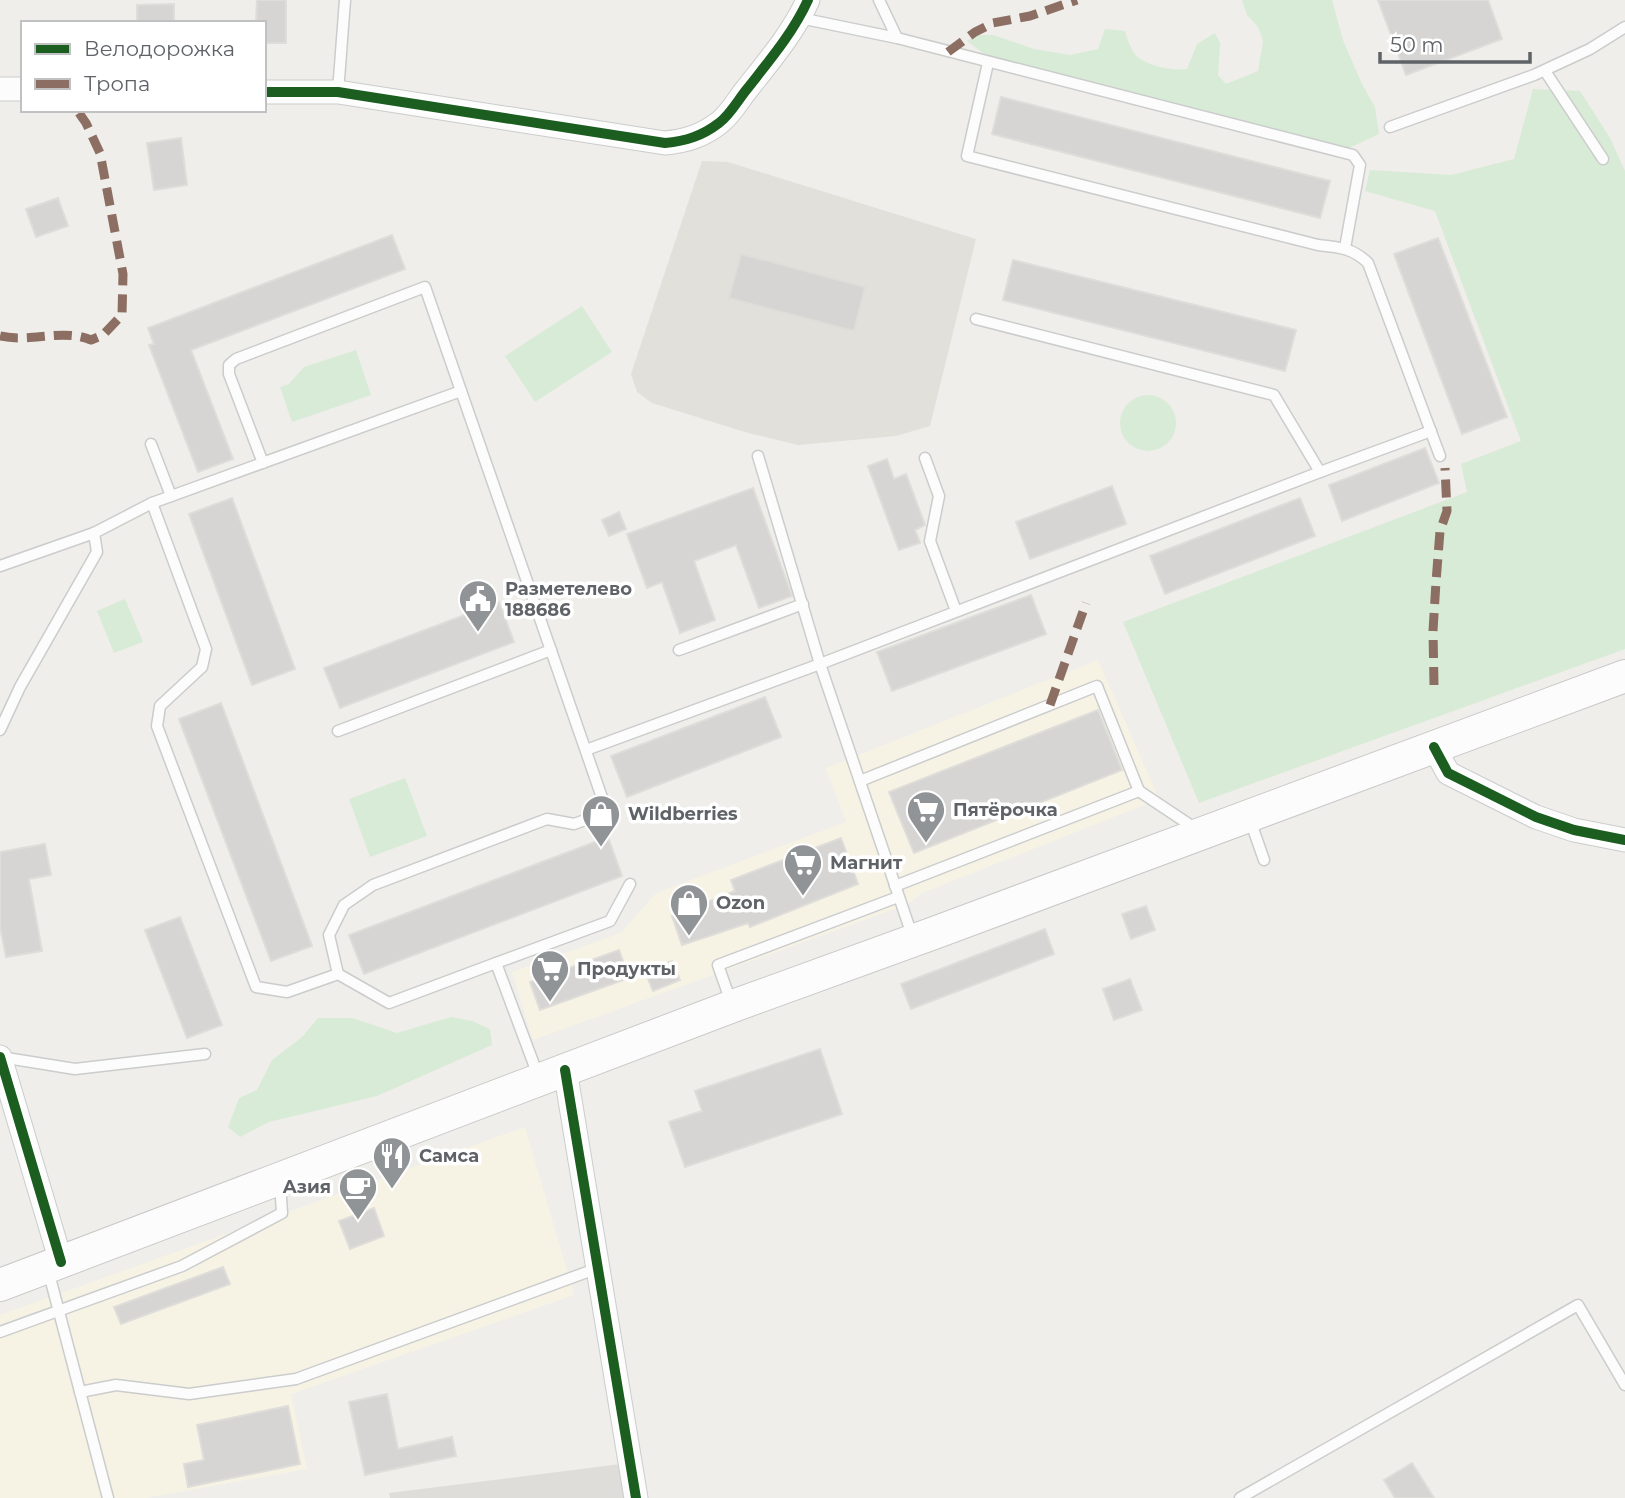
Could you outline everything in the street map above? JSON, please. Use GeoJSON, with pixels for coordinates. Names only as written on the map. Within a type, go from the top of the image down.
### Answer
{"type":"FeatureCollection","features":[{"type":"Feature","properties":{"kind":"main road"},"geometry":{"type":"LineString","coordinates":[[0,1285],[733,1006],[1625,676]]}},
{"type":"Feature","properties":{"kind":"street"},"geometry":{"type":"LineString","coordinates":[[266,92],[338,92],[665,143],[686,141],[722,121],[804,9]]}},
{"type":"Feature","properties":{"kind":"street"},"geometry":{"type":"LineString","coordinates":[[0,89],[21,89]]}},
{"type":"Feature","properties":{"kind":"street"},"geometry":{"type":"LineString","coordinates":[[1434,747],[1448,774],[1536,817],[1574,830],[1625,840]]}},
{"type":"Feature","properties":{"kind":"street"},"geometry":{"type":"LineString","coordinates":[[0,1057],[54,1265]]}},
{"type":"Feature","properties":{"kind":"street"},"geometry":{"type":"LineString","coordinates":[[552,1074],[599,1268],[636,1498]]}},
{"type":"Feature","properties":{"kind":"lane"},"geometry":{"type":"LineString","coordinates":[[338,92],[345,0]]}},
{"type":"Feature","properties":{"kind":"lane"},"geometry":{"type":"LineString","coordinates":[[879,0],[897,38]]}},
{"type":"Feature","properties":{"kind":"lane"},"geometry":{"type":"LineString","coordinates":[[804,9],[988,63],[1353,155],[1360,165],[1345,248]]}},
{"type":"Feature","properties":{"kind":"lane"},"geometry":{"type":"LineString","coordinates":[[1390,127],[1545,71],[1590,49],[1625,27]]}},
{"type":"Feature","properties":{"kind":"lane"},"geometry":{"type":"LineString","coordinates":[[988,63],[967,156],[1358,253],[1368,263],[1440,456]]}},
{"type":"Feature","properties":{"kind":"lane"},"geometry":{"type":"LineString","coordinates":[[1545,71],[1603,159]]}},
{"type":"Feature","properties":{"kind":"lane"},"geometry":{"type":"LineString","coordinates":[[263,463],[229,374],[229,365],[236,359],[425,287],[607,812],[574,824],[547,819],[373,885],[344,905],[330,935],[338,974],[389,1003],[610,921],[630,884]]}},
{"type":"Feature","properties":{"kind":"lane"},"geometry":{"type":"LineString","coordinates":[[976,320],[1274,395],[1320,472]]}},
{"type":"Feature","properties":{"kind":"lane"},"geometry":{"type":"LineString","coordinates":[[0,566],[94,533],[152,503],[461,391]]}},
{"type":"Feature","properties":{"kind":"lane"},"geometry":{"type":"LineString","coordinates":[[586,750],[820,664],[1431,431]]}},
{"type":"Feature","properties":{"kind":"lane"},"geometry":{"type":"LineString","coordinates":[[151,444],[171,496]]}},
{"type":"Feature","properties":{"kind":"lane"},"geometry":{"type":"LineString","coordinates":[[758,456],[820,664],[914,941]]}},
{"type":"Feature","properties":{"kind":"lane"},"geometry":{"type":"LineString","coordinates":[[925,458],[939,496],[930,541],[956,611]]}},
{"type":"Feature","properties":{"kind":"lane"},"geometry":{"type":"LineString","coordinates":[[152,503],[206,649],[202,667],[160,706],[157,726],[256,987],[288,992],[338,974]]}},
{"type":"Feature","properties":{"kind":"lane"},"geometry":{"type":"LineString","coordinates":[[0,730],[20,687],[97,552],[94,533]]}},
{"type":"Feature","properties":{"kind":"lane"},"geometry":{"type":"LineString","coordinates":[[679,650],[803,604]]}},
{"type":"Feature","properties":{"kind":"lane"},"geometry":{"type":"LineString","coordinates":[[338,731],[551,650]]}},
{"type":"Feature","properties":{"kind":"lane"},"geometry":{"type":"LineString","coordinates":[[860,781],[1097,686],[1139,791],[1202,833]]}},
{"type":"Feature","properties":{"kind":"lane"},"geometry":{"type":"LineString","coordinates":[[733,1006],[718,965],[1139,791]]}},
{"type":"Feature","properties":{"kind":"lane"},"geometry":{"type":"LineString","coordinates":[[1248,816],[1264,860]]}},
{"type":"Feature","properties":{"kind":"lane"},"geometry":{"type":"LineString","coordinates":[[496,963],[552,1074]]}},
{"type":"Feature","properties":{"kind":"lane"},"geometry":{"type":"LineString","coordinates":[[0,1057],[75,1069],[205,1054]]}},
{"type":"Feature","properties":{"kind":"lane"},"geometry":{"type":"LineString","coordinates":[[0,1332],[182,1266],[282,1213],[280,1178]]}},
{"type":"Feature","properties":{"kind":"lane"},"geometry":{"type":"LineString","coordinates":[[54,1265],[60,1311],[108,1498]]}},
{"type":"Feature","properties":{"kind":"lane"},"geometry":{"type":"LineString","coordinates":[[80,1392],[116,1385],[189,1394],[296,1378],[599,1268]]}},
{"type":"Feature","properties":{"kind":"lane"},"geometry":{"type":"LineString","coordinates":[[1240,1498],[1578,1305],[1625,1385]]}},
{"type":"Feature","properties":{"kind":"shaded area"},"geometry":{"type":"Polygon","coordinates":[[[702,161],[728,162],[976,239],[930,426],[896,436],[798,445],[748,433],[652,403],[637,392],[631,374],[702,161]]]}},
{"type":"Feature","properties":{"kind":"shaded area"},"geometry":{"type":"Polygon","coordinates":[[[1098,660],[1159,799],[922,893],[908,904],[533,1040],[512,972],[621,933],[656,893],[846,822],[826,768],[1098,660]]]}},
{"type":"Feature","properties":{"kind":"shaded area"},"geometry":{"type":"Polygon","coordinates":[[[525,1127],[574,1295],[291,1394],[307,1469],[145,1498],[0,1498],[0,1315],[525,1127]]]}},
{"type":"Feature","properties":{"kind":"shaded area"},"geometry":{"type":"Polygon","coordinates":[[[621,1464],[627,1498],[390,1498],[389,1493],[621,1464]]]}},
{"type":"Feature","properties":{"kind":"green space"},"geometry":{"type":"Polygon","coordinates":[[[1242,0],[1332,0],[1343,40],[1375,107],[1379,134],[1349,148],[987,56],[967,41],[977,35],[993,35],[1034,49],[1070,55],[1098,49],[1105,29],[1125,31],[1131,48],[1139,58],[1159,67],[1187,69],[1197,44],[1215,33],[1220,43],[1218,75],[1226,84],[1258,71],[1263,41],[1258,27],[1247,15],[1242,0]]]}},
{"type":"Feature","properties":{"kind":"green space"},"geometry":{"type":"Polygon","coordinates":[[[1533,89],[1580,91],[1610,138],[1625,171],[1625,649],[1199,803],[1123,622],[1467,492],[1461,464],[1521,441],[1435,211],[1365,191],[1370,170],[1451,175],[1514,159],[1533,89]]]}},
{"type":"Feature","properties":{"kind":"green space"},"geometry":{"type":"Polygon","coordinates":[[[582,306],[612,352],[535,402],[505,356],[582,306]]]}},
{"type":"Feature","properties":{"kind":"green space"},"geometry":{"type":"Polygon","coordinates":[[[356,350],[371,395],[292,422],[280,387],[289,384],[304,367],[356,350]]]}},
{"type":"Feature","properties":{"kind":"green space"},"geometry":{"type":"Polygon","coordinates":[[[1143,395],[1153,395],[1168,403],[1174,412],[1174,434],[1168,443],[1153,451],[1143,451],[1125,439],[1120,428],[1120,418],[1132,400],[1143,395]]]}},
{"type":"Feature","properties":{"kind":"green space"},"geometry":{"type":"Polygon","coordinates":[[[125,599],[143,642],[114,653],[97,611],[125,599]]]}},
{"type":"Feature","properties":{"kind":"green space"},"geometry":{"type":"Polygon","coordinates":[[[405,778],[427,836],[370,857],[349,799],[405,778]]]}},
{"type":"Feature","properties":{"kind":"green space"},"geometry":{"type":"Polygon","coordinates":[[[451,1017],[472,1021],[490,1029],[492,1045],[377,1096],[269,1122],[240,1137],[228,1127],[239,1098],[257,1090],[272,1060],[302,1037],[318,1018],[353,1018],[397,1033],[451,1017]]]}},
{"type":"Feature","properties":{"kind":"building"},"geometry":{"type":"Polygon","coordinates":[[[257,0],[286,0],[286,43],[266,43],[266,21],[256,21],[257,0]]]}},
{"type":"Feature","properties":{"kind":"building"},"geometry":{"type":"Polygon","coordinates":[[[1378,0],[1488,0],[1502,39],[1406,75],[1378,0]]]}},
{"type":"Feature","properties":{"kind":"building"},"geometry":{"type":"Polygon","coordinates":[[[174,4],[174,21],[137,21],[137,5],[174,4]]]}},
{"type":"Feature","properties":{"kind":"building"},"geometry":{"type":"Polygon","coordinates":[[[1001,97],[1330,181],[1320,218],[992,134],[1001,97]]]}},
{"type":"Feature","properties":{"kind":"building"},"geometry":{"type":"Polygon","coordinates":[[[181,138],[187,185],[154,190],[147,143],[181,138]]]}},
{"type":"Feature","properties":{"kind":"building"},"geometry":{"type":"Polygon","coordinates":[[[58,198],[68,226],[36,237],[26,209],[58,198]]]}},
{"type":"Feature","properties":{"kind":"building"},"geometry":{"type":"Polygon","coordinates":[[[392,235],[405,269],[191,350],[233,459],[198,472],[149,345],[154,344],[148,328],[392,235]]]}},
{"type":"Feature","properties":{"kind":"building"},"geometry":{"type":"Polygon","coordinates":[[[1438,238],[1507,417],[1462,434],[1394,254],[1438,238]]]}},
{"type":"Feature","properties":{"kind":"building"},"geometry":{"type":"Polygon","coordinates":[[[741,254],[865,287],[854,331],[729,298],[741,254]]]}},
{"type":"Feature","properties":{"kind":"building"},"geometry":{"type":"Polygon","coordinates":[[[1013,260],[1296,330],[1285,371],[1003,300],[1013,260]]]}},
{"type":"Feature","properties":{"kind":"building"},"geometry":{"type":"Polygon","coordinates":[[[1425,448],[1439,483],[1342,521],[1329,485],[1425,448]]]}},
{"type":"Feature","properties":{"kind":"building"},"geometry":{"type":"Polygon","coordinates":[[[887,459],[894,479],[906,474],[925,525],[915,530],[920,543],[899,550],[868,466],[887,459]]]}},
{"type":"Feature","properties":{"kind":"building"},"geometry":{"type":"Polygon","coordinates":[[[1112,486],[1126,524],[1030,559],[1016,522],[1112,486]]]}},
{"type":"Feature","properties":{"kind":"building"},"geometry":{"type":"Polygon","coordinates":[[[753,488],[792,596],[759,608],[736,545],[694,561],[715,620],[680,633],[662,582],[647,588],[627,534],[753,488]]]}},
{"type":"Feature","properties":{"kind":"building"},"geometry":{"type":"Polygon","coordinates":[[[232,498],[295,669],[252,685],[189,514],[232,498]]]}},
{"type":"Feature","properties":{"kind":"building"},"geometry":{"type":"Polygon","coordinates":[[[1300,498],[1315,536],[1165,594],[1150,556],[1300,498]]]}},
{"type":"Feature","properties":{"kind":"building"},"geometry":{"type":"Polygon","coordinates":[[[619,512],[626,529],[609,536],[602,520],[619,512]]]}},
{"type":"Feature","properties":{"kind":"building"},"geometry":{"type":"Polygon","coordinates":[[[1031,595],[1046,634],[892,691],[877,652],[1031,595]]]}},
{"type":"Feature","properties":{"kind":"building"},"geometry":{"type":"Polygon","coordinates":[[[499,602],[514,642],[340,708],[324,668],[499,602]]]}},
{"type":"Feature","properties":{"kind":"building"},"geometry":{"type":"Polygon","coordinates":[[[765,697],[781,737],[627,797],[611,756],[765,697]]]}},
{"type":"Feature","properties":{"kind":"building"},"geometry":{"type":"Polygon","coordinates":[[[221,703],[312,946],[271,961],[179,719],[221,703]]]}},
{"type":"Feature","properties":{"kind":"building"},"geometry":{"type":"Polygon","coordinates":[[[1098,710],[1122,770],[914,853],[889,792],[1098,710]]]}},
{"type":"Feature","properties":{"kind":"building"},"geometry":{"type":"Polygon","coordinates":[[[608,837],[622,876],[364,974],[349,935],[608,837]]]}},
{"type":"Feature","properties":{"kind":"building"},"geometry":{"type":"Polygon","coordinates":[[[841,838],[858,884],[750,927],[748,923],[682,945],[672,916],[735,891],[731,880],[841,838]]]}},
{"type":"Feature","properties":{"kind":"building"},"geometry":{"type":"Polygon","coordinates":[[[45,844],[51,875],[29,879],[42,951],[6,957],[0,927],[0,852],[45,844]]]}},
{"type":"Feature","properties":{"kind":"building"},"geometry":{"type":"Polygon","coordinates":[[[1146,906],[1155,930],[1131,939],[1122,914],[1146,906]]]}},
{"type":"Feature","properties":{"kind":"building"},"geometry":{"type":"Polygon","coordinates":[[[180,917],[222,1025],[187,1038],[145,930],[180,917]]]}},
{"type":"Feature","properties":{"kind":"building"},"geometry":{"type":"Polygon","coordinates":[[[1045,929],[1054,954],[911,1009],[901,984],[1045,929]]]}},
{"type":"Feature","properties":{"kind":"building"},"geometry":{"type":"Polygon","coordinates":[[[619,950],[629,978],[540,1010],[530,982],[619,950]]]}},
{"type":"Feature","properties":{"kind":"building"},"geometry":{"type":"Polygon","coordinates":[[[672,961],[680,980],[653,991],[645,971],[672,961]]]}},
{"type":"Feature","properties":{"kind":"building"},"geometry":{"type":"Polygon","coordinates":[[[1130,979],[1142,1010],[1114,1020],[1103,989],[1130,979]]]}},
{"type":"Feature","properties":{"kind":"building"},"geometry":{"type":"Polygon","coordinates":[[[820,1049],[842,1114],[685,1167],[669,1122],[702,1111],[695,1091],[820,1049]]]}},
{"type":"Feature","properties":{"kind":"building"},"geometry":{"type":"Polygon","coordinates":[[[374,1208],[384,1236],[350,1249],[339,1221],[374,1208]]]}},
{"type":"Feature","properties":{"kind":"building"},"geometry":{"type":"Polygon","coordinates":[[[223,1267],[230,1284],[121,1324],[114,1307],[223,1267]]]}},
{"type":"Feature","properties":{"kind":"building"},"geometry":{"type":"Polygon","coordinates":[[[387,1394],[398,1449],[452,1437],[456,1456],[365,1475],[349,1402],[387,1394]]]}},
{"type":"Feature","properties":{"kind":"building"},"geometry":{"type":"Polygon","coordinates":[[[288,1406],[300,1464],[188,1487],[184,1464],[204,1460],[197,1425],[288,1406]]]}},
{"type":"Feature","properties":{"kind":"building"},"geometry":{"type":"Polygon","coordinates":[[[1412,1463],[1434,1498],[1395,1498],[1384,1480],[1412,1463]]]}},
{"type":"Feature","properties":{"kind":"marked path"},"geometry":{"type":"LineString","coordinates":[[948,52],[975,32],[993,23],[1030,16],[1077,0]]}},
{"type":"Feature","properties":{"kind":"marked path"},"geometry":{"type":"LineString","coordinates":[[0,336],[23,338],[69,335],[91,340],[103,335],[122,315],[123,274],[100,153],[78,112]]}},
{"type":"Feature","properties":{"kind":"marked path"},"geometry":{"type":"LineString","coordinates":[[1434,685],[1436,582],[1440,531],[1447,511],[1445,468]]}},
{"type":"Feature","properties":{"kind":"marked path"},"geometry":{"type":"LineString","coordinates":[[1050,705],[1086,603]]}},
{"type":"Feature","properties":{"kind":"cycle path"},"geometry":{"type":"LineString","coordinates":[[266,92],[338,92],[665,143],[673,142],[700,135],[727,116],[788,35],[808,0]]}},
{"type":"Feature","properties":{"kind":"cycle path"},"geometry":{"type":"LineString","coordinates":[[1434,747],[1448,773],[1536,817],[1574,830],[1625,840]]}},
{"type":"Feature","properties":{"kind":"cycle path"},"geometry":{"type":"LineString","coordinates":[[0,1057],[61,1262]]}},
{"type":"Feature","properties":{"kind":"cycle path"},"geometry":{"type":"LineString","coordinates":[[565,1070],[636,1498]]}},
{"type":"Feature","properties":{"kind":"place","name":"Разметелево 188686"},"geometry":{"type":"Point","coordinates":[478,633]}},
{"type":"Feature","properties":{"kind":"place","name":"Пятёрочка"},"geometry":{"type":"Point","coordinates":[926,844]}},
{"type":"Feature","properties":{"kind":"place","name":"Wildberries"},"geometry":{"type":"Point","coordinates":[601,848]}},
{"type":"Feature","properties":{"kind":"place","name":"Магнит"},"geometry":{"type":"Point","coordinates":[803,897]}},
{"type":"Feature","properties":{"kind":"place","name":"Ozon"},"geometry":{"type":"Point","coordinates":[689,937]}},
{"type":"Feature","properties":{"kind":"place","name":"Продукты"},"geometry":{"type":"Point","coordinates":[550,1003]}},
{"type":"Feature","properties":{"kind":"place","name":"Самса"},"geometry":{"type":"Point","coordinates":[392,1190]}},
{"type":"Feature","properties":{"kind":"place","name":"Азия"},"geometry":{"type":"Point","coordinates":[358,1221]}}]}
